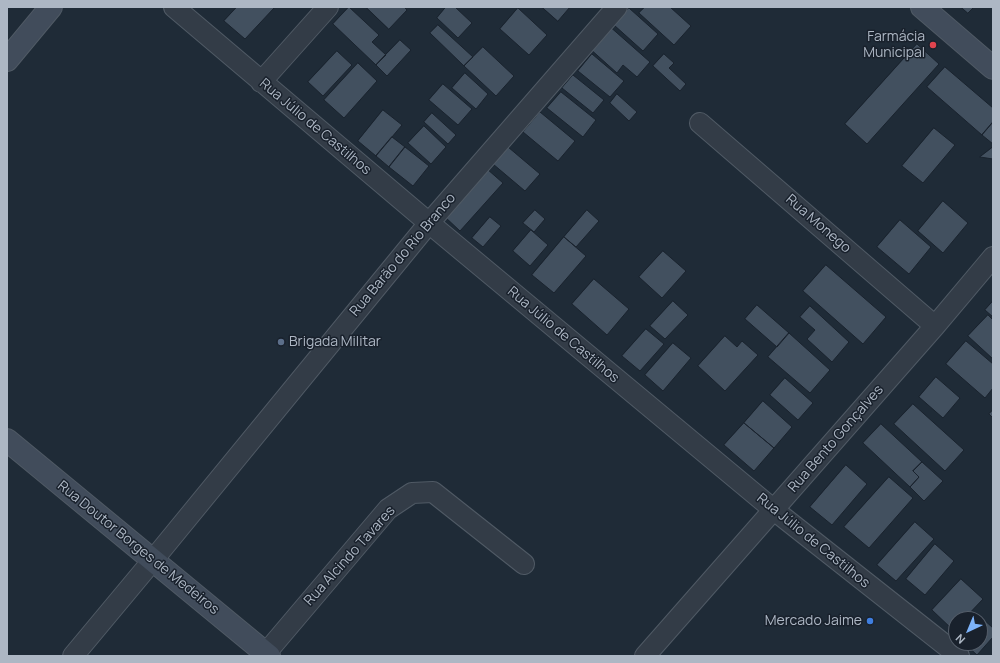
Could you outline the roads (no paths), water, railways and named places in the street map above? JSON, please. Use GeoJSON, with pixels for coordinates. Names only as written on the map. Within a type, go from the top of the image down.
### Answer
{"type":"FeatureCollection","features":[{"type":"Feature","properties":{"kind":"street"},"geometry":{"type":"LineString","coordinates":[[7,60],[51,7]]}},
{"type":"Feature","properties":{"kind":"street","name":"Rua Júlio de Castilhos"},"geometry":{"type":"LineString","coordinates":[[174,7],[429,223],[774,510],[959,656]]}},
{"type":"Feature","properties":{"kind":"street"},"geometry":{"type":"LineString","coordinates":[[261,82],[328,7]]}},
{"type":"Feature","properties":{"kind":"street","name":"Rua Barão do Rio Branco"},"geometry":{"type":"LineString","coordinates":[[73,656],[429,223],[617,7]]}},
{"type":"Feature","properties":{"kind":"street"},"geometry":{"type":"LineString","coordinates":[[922,7],[993,68]]}},
{"type":"Feature","properties":{"kind":"street","name":"Rua Monego"},"geometry":{"type":"LineString","coordinates":[[700,123],[935,326]]}},
{"type":"Feature","properties":{"kind":"street","name":"Rua Bento Gonçalves"},"geometry":{"type":"LineString","coordinates":[[645,656],[935,326],[993,257]]}},
{"type":"Feature","properties":{"kind":"street","name":"Rua Doutor Borges de Medeiros"},"geometry":{"type":"LineString","coordinates":[[7,440],[268,655]]}},
{"type":"Feature","properties":{"kind":"street","name":"Rua Alcindo Tavares"},"geometry":{"type":"LineString","coordinates":[[268,655],[388,509],[412,493],[432,492],[524,564]]}},
{"type":"Feature","properties":{"kind":"place","name":"Farmácia Municipal"},"geometry":{"type":"Point","coordinates":[933,45]}},
{"type":"Feature","properties":{"kind":"place","name":"Brigada Militar"},"geometry":{"type":"Point","coordinates":[281,342]}},
{"type":"Feature","properties":{"kind":"place","name":"Mercado Jaime"},"geometry":{"type":"Point","coordinates":[870,621]}}]}
